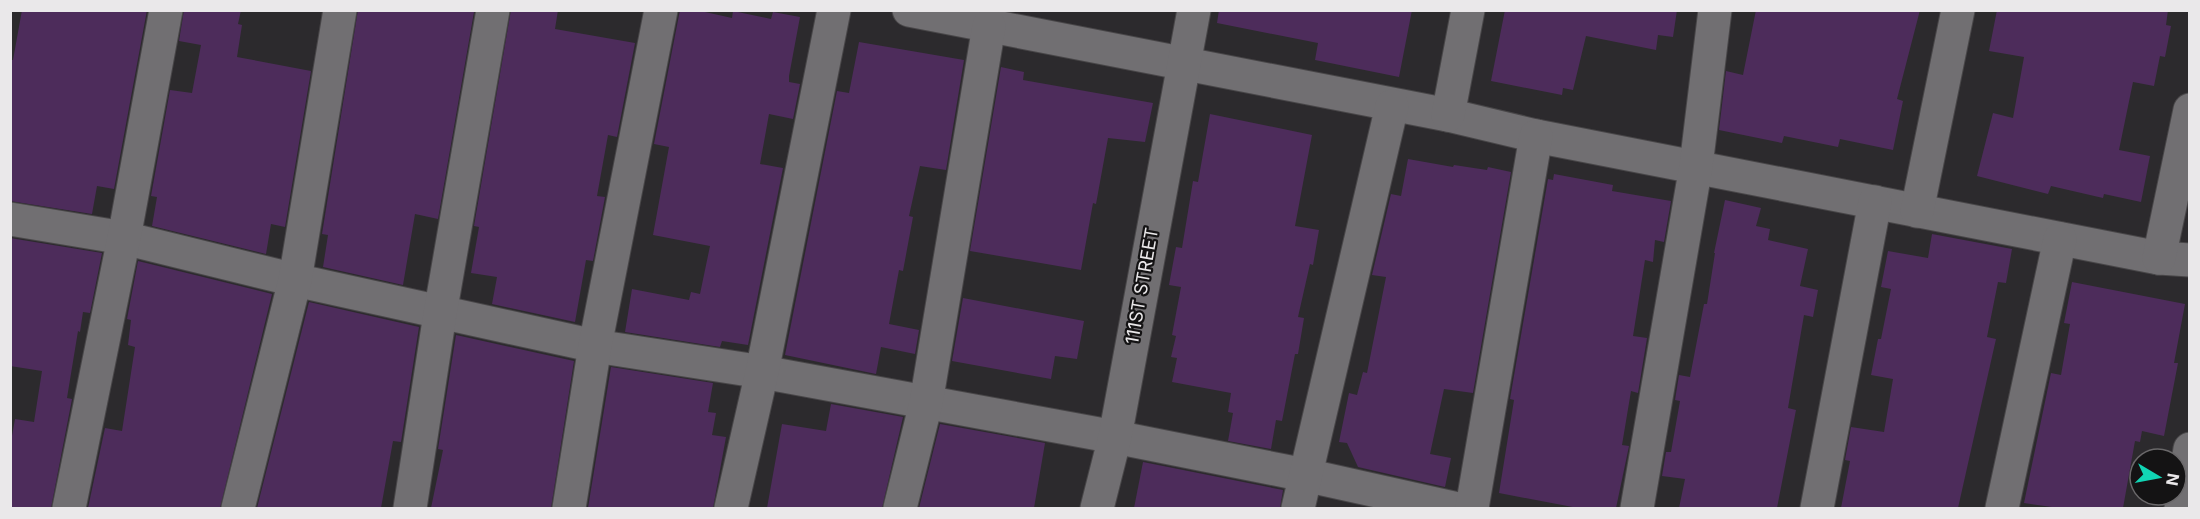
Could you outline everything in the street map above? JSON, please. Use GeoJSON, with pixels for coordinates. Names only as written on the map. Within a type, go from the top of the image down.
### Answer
{"type":"FeatureCollection","features":[{"type":"Feature","properties":{"kind":"street"},"geometry":{"type":"LineString","coordinates":[[69,508],[124,238],[166,10]]}},
{"type":"Feature","properties":{"kind":"street"},"geometry":{"type":"LineString","coordinates":[[238,508],[295,280],[340,10]]}},
{"type":"Feature","properties":{"kind":"street"},"geometry":{"type":"LineString","coordinates":[[410,508],[440,314],[493,10]]}},
{"type":"Feature","properties":{"kind":"street"},"geometry":{"type":"LineString","coordinates":[[568,508],[595,346],[661,10]]}},
{"type":"Feature","properties":{"kind":"street"},"geometry":{"type":"LineString","coordinates":[[731,508],[762,372],[834,10]]}},
{"type":"Feature","properties":{"kind":"street","name":"111ST STREET"},"geometry":{"type":"LineString","coordinates":[[1097,508],[1115,437],[1194,10]]}},
{"type":"Feature","properties":{"kind":"street"},"geometry":{"type":"LineString","coordinates":[[1448,116],[1468,10]]}},
{"type":"Feature","properties":{"kind":"street"},"geometry":{"type":"LineString","coordinates":[[1637,508],[1696,166],[1715,10]]}},
{"type":"Feature","properties":{"kind":"street"},"geometry":{"type":"LineString","coordinates":[[1917,211],[1958,10]]}},
{"type":"Feature","properties":{"kind":"street"},"geometry":{"type":"LineString","coordinates":[[910,11],[1183,63],[1917,211],[2174,259],[2190,110]]}},
{"type":"Feature","properties":{"kind":"street"},"geometry":{"type":"LineString","coordinates":[[900,508],[926,403],[989,26]]}},
{"type":"Feature","properties":{"kind":"street"},"geometry":{"type":"LineString","coordinates":[[1298,508],[1392,106]]}},
{"type":"Feature","properties":{"kind":"street"},"geometry":{"type":"LineString","coordinates":[[1472,508],[1536,136]]}},
{"type":"Feature","properties":{"kind":"street"},"geometry":{"type":"LineString","coordinates":[[1817,508],[1875,202]]}},
{"type":"Feature","properties":{"kind":"street"},"geometry":{"type":"LineString","coordinates":[[10,219],[124,238],[440,314],[595,346],[762,372],[1115,437],[1455,508]]}},
{"type":"Feature","properties":{"kind":"street"},"geometry":{"type":"LineString","coordinates":[[2002,508],[2060,239]]}},
{"type":"Feature","properties":{"kind":"street"},"geometry":{"type":"LineString","coordinates":[[2181,508],[2190,449]]}},
{"type":"Feature","properties":{"kind":"building"},"geometry":{"type":"Polygon","coordinates":[[[22,10],[147,10],[114,189],[97,186],[92,214],[10,201],[10,60],[13,60],[22,10]]]}},
{"type":"Feature","properties":{"kind":"building"},"geometry":{"type":"Polygon","coordinates":[[[184,10],[241,10],[238,24],[242,25],[237,57],[311,71],[285,227],[271,224],[266,254],[152,226],[157,197],[151,196],[170,90],[192,93],[201,45],[179,41],[184,10]]]}},
{"type":"Feature","properties":{"kind":"building"},"geometry":{"type":"Polygon","coordinates":[[[358,10],[474,12],[438,219],[415,214],[403,285],[323,267],[328,235],[322,234],[358,10]]]}},
{"type":"Feature","properties":{"kind":"building"},"geometry":{"type":"Polygon","coordinates":[[[511,10],[558,10],[555,29],[635,43],[617,137],[608,135],[597,196],[605,197],[593,261],[586,260],[575,322],[492,304],[497,277],[471,273],[479,227],[474,226],[511,10]]]}},
{"type":"Feature","properties":{"kind":"building"},"geometry":{"type":"Polygon","coordinates":[[[680,10],[696,10],[732,18],[733,11],[771,19],[773,12],[800,17],[789,76],[789,82],[800,84],[793,119],[769,114],[760,164],[783,168],[748,345],[722,341],[720,347],[625,332],[632,289],[689,300],[691,292],[700,294],[710,246],[653,235],[669,147],[654,144],[680,10]]]}},
{"type":"Feature","properties":{"kind":"building"},"geometry":{"type":"Polygon","coordinates":[[[1219,10],[1412,10],[1399,77],[1315,60],[1318,43],[1217,23],[1219,10]]]}},
{"type":"Feature","properties":{"kind":"building"},"geometry":{"type":"Polygon","coordinates":[[[1505,10],[1677,10],[1673,37],[1658,35],[1656,50],[1586,36],[1573,90],[1563,88],[1562,95],[1491,81],[1505,10]]]}},
{"type":"Feature","properties":{"kind":"building"},"geometry":{"type":"Polygon","coordinates":[[[1756,10],[1920,10],[1897,99],[1903,101],[1893,150],[1840,139],[1838,147],[1784,136],[1782,143],[1719,130],[1726,71],[1743,75],[1756,10]]]}},
{"type":"Feature","properties":{"kind":"building"},"geometry":{"type":"Polygon","coordinates":[[[1997,10],[2168,10],[2166,25],[2171,26],[2165,57],[2160,56],[2154,86],[2133,82],[2119,150],[2150,156],[2141,202],[2104,194],[2103,198],[2051,186],[2048,194],[1977,176],[1993,113],[2013,118],[2024,57],[1989,51],[1997,10]]]}},
{"type":"Feature","properties":{"kind":"building"},"geometry":{"type":"Polygon","coordinates":[[[859,42],[964,60],[946,170],[920,166],[909,216],[913,217],[903,271],[899,270],[889,324],[919,330],[915,354],[881,347],[876,374],[785,355],[837,91],[849,93],[859,42]]]}},
{"type":"Feature","properties":{"kind":"building"},"geometry":{"type":"Polygon","coordinates":[[[1001,67],[1024,72],[1023,80],[1153,103],[1145,142],[1108,138],[1081,270],[970,251],[1001,67]]]}},
{"type":"Feature","properties":{"kind":"building"},"geometry":{"type":"Polygon","coordinates":[[[1210,114],[1312,135],[1295,226],[1319,230],[1313,265],[1310,264],[1298,317],[1304,318],[1298,354],[1295,354],[1282,421],[1276,420],[1271,449],[1228,441],[1233,413],[1228,412],[1231,393],[1172,382],[1177,358],[1171,357],[1176,336],[1172,335],[1181,287],[1169,285],[1176,247],[1182,248],[1193,181],[1198,182],[1210,114]]]}},
{"type":"Feature","properties":{"kind":"building"},"geometry":{"type":"Polygon","coordinates":[[[1408,159],[1453,167],[1454,165],[1487,170],[1488,167],[1511,172],[1473,393],[1444,389],[1430,454],[1451,458],[1445,487],[1358,467],[1347,443],[1339,442],[1349,393],[1357,395],[1363,372],[1367,373],[1386,277],[1372,275],[1391,194],[1401,196],[1408,159]]]}},
{"type":"Feature","properties":{"kind":"building"},"geometry":{"type":"Polygon","coordinates":[[[1554,174],[1613,185],[1612,191],[1671,201],[1664,242],[1655,240],[1653,262],[1645,260],[1633,336],[1647,338],[1638,393],[1631,391],[1622,445],[1629,446],[1616,508],[1578,508],[1499,493],[1514,400],[1510,399],[1548,179],[1553,180],[1554,174]]]}},
{"type":"Feature","properties":{"kind":"building"},"geometry":{"type":"Polygon","coordinates":[[[1725,200],[1761,208],[1756,226],[1770,229],[1768,240],[1808,249],[1800,286],[1818,290],[1813,317],[1804,315],[1788,408],[1796,410],[1777,508],[1679,508],[1685,479],[1662,476],[1666,452],[1671,452],[1680,401],[1675,400],[1679,375],[1690,377],[1704,304],[1707,304],[1714,253],[1725,200]]]}},
{"type":"Feature","properties":{"kind":"building"},"geometry":{"type":"Polygon","coordinates":[[[1932,234],[2012,249],[2006,283],[1998,282],[1987,337],[1996,339],[1958,508],[1841,508],[1850,461],[1845,460],[1851,427],[1884,432],[1893,379],[1871,375],[1891,289],[1881,287],[1888,251],[1928,258],[1932,234]]]}},
{"type":"Feature","properties":{"kind":"building"},"geometry":{"type":"Polygon","coordinates":[[[10,238],[102,253],[90,313],[83,312],[80,332],[78,331],[67,398],[72,399],[51,508],[10,508],[10,447],[15,419],[34,422],[42,371],[10,366],[10,238]]]}},
{"type":"Feature","properties":{"kind":"building"},"geometry":{"type":"Polygon","coordinates":[[[138,261],[272,294],[220,508],[88,508],[105,428],[122,431],[135,347],[128,345],[131,320],[127,319],[138,261]]]}},
{"type":"Feature","properties":{"kind":"building"},"geometry":{"type":"Polygon","coordinates":[[[2072,282],[2185,304],[2174,363],[2178,363],[2164,436],[2142,431],[2140,442],[2135,441],[2134,447],[2128,447],[2128,480],[2123,508],[2059,508],[2024,503],[2051,373],[2061,375],[2070,324],[2064,323],[2072,282]]]}},
{"type":"Feature","properties":{"kind":"building"},"geometry":{"type":"Polygon","coordinates":[[[963,298],[1084,321],[1077,359],[1055,356],[1051,379],[952,361],[963,298]]]}},
{"type":"Feature","properties":{"kind":"building"},"geometry":{"type":"Polygon","coordinates":[[[309,302],[419,327],[401,442],[393,441],[381,508],[257,508],[309,302]]]}},
{"type":"Feature","properties":{"kind":"building"},"geometry":{"type":"Polygon","coordinates":[[[456,335],[574,361],[551,508],[431,508],[443,450],[438,449],[456,335]]]}},
{"type":"Feature","properties":{"kind":"building"},"geometry":{"type":"Polygon","coordinates":[[[611,367],[713,383],[708,412],[716,413],[712,435],[726,437],[713,508],[588,508],[611,367]]]}},
{"type":"Feature","properties":{"kind":"building"},"geometry":{"type":"Polygon","coordinates":[[[831,404],[903,417],[882,508],[767,508],[782,424],[826,431],[831,404]]]}},
{"type":"Feature","properties":{"kind":"building"},"geometry":{"type":"Polygon","coordinates":[[[940,424],[1045,443],[1034,508],[919,508],[940,424]]]}},
{"type":"Feature","properties":{"kind":"building"},"geometry":{"type":"Polygon","coordinates":[[[1143,462],[1283,490],[1280,508],[1134,508],[1143,462]]]}}]}
